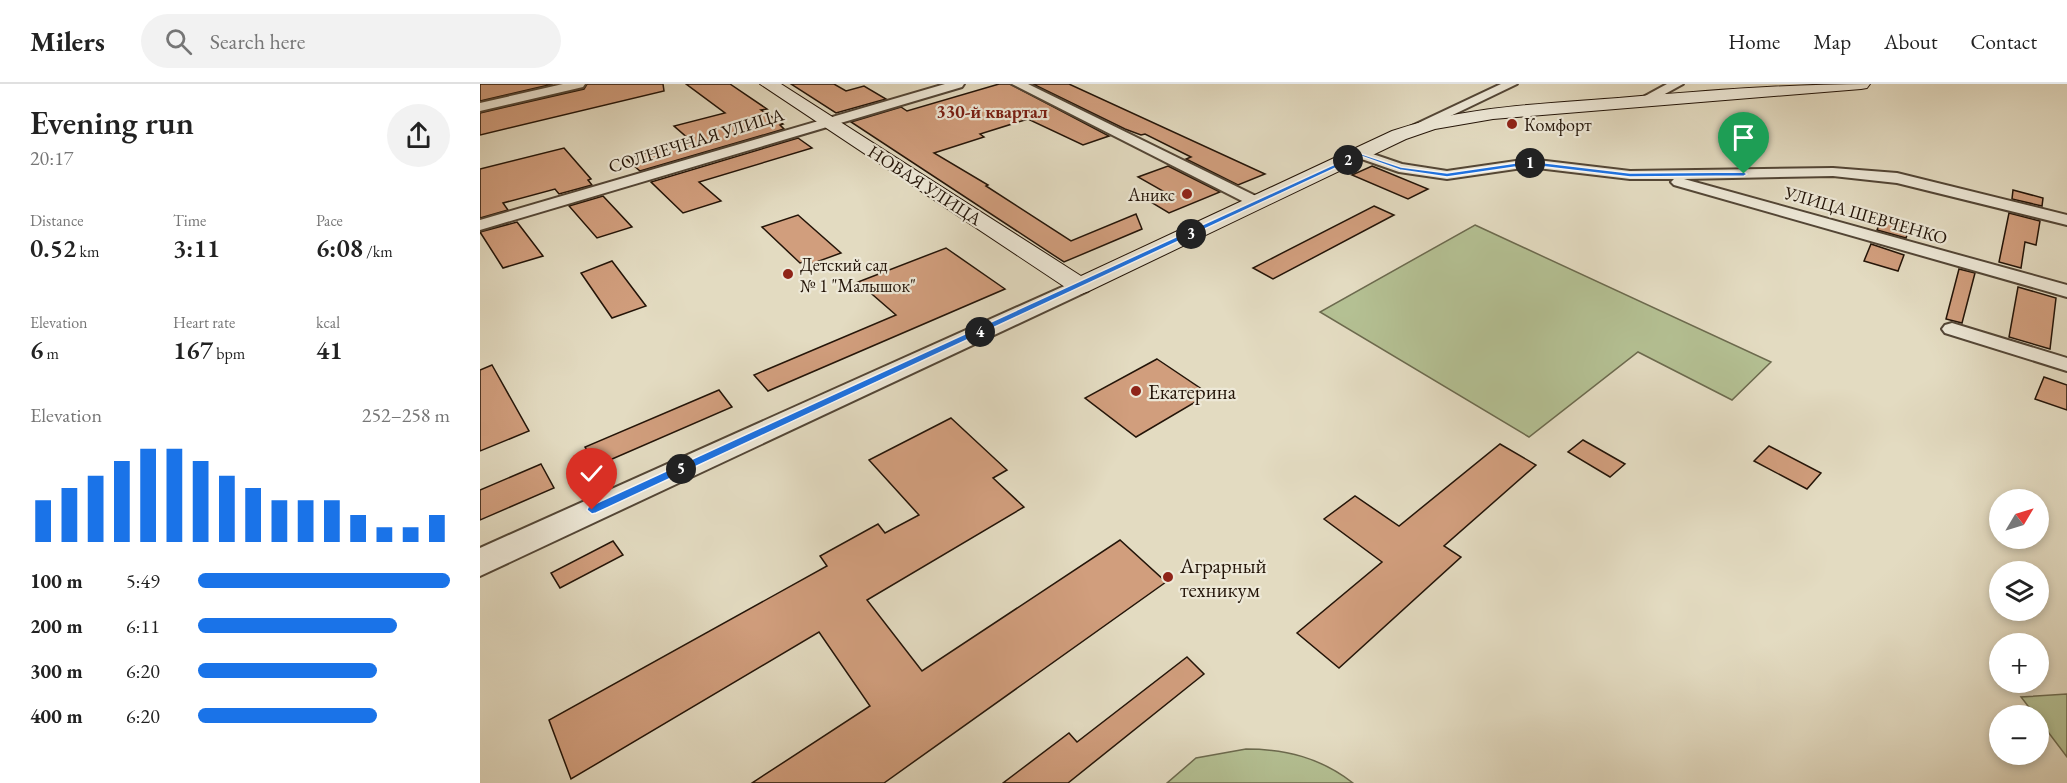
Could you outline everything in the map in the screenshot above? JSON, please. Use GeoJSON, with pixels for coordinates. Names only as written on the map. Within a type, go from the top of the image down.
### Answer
{"type":"FeatureCollection","features":[{"type":"Feature","properties":{"kind":"main road","name":"НОВАЯ УЛИЦА"},"geometry":{"type":"LineString","coordinates":[[769,84],[1080,286]]}},
{"type":"Feature","properties":{"kind":"main road"},"geometry":{"type":"LineString","coordinates":[[1080,286],[1399,135],[1431,124],[1461,117],[1861,84]]}},
{"type":"Feature","properties":{"kind":"street"},"geometry":{"type":"LineString","coordinates":[[480,107],[579,84]]}},
{"type":"Feature","properties":{"kind":"street","name":"СОЛНЕЧНАЯ УЛИЦА"},"geometry":{"type":"LineString","coordinates":[[480,225],[826,121],[958,84]]}},
{"type":"Feature","properties":{"kind":"street"},"geometry":{"type":"LineString","coordinates":[[1018,84],[1258,203]]}},
{"type":"Feature","properties":{"kind":"street"},"geometry":{"type":"LineString","coordinates":[[1399,135],[1510,84]]}},
{"type":"Feature","properties":{"kind":"street"},"geometry":{"type":"LineString","coordinates":[[1640,102],[1677,84]]}},
{"type":"Feature","properties":{"kind":"street"},"geometry":{"type":"LineString","coordinates":[[1361,154],[1400,168],[1447,175],[1529,163],[1584,168],[1606,173],[1655,176],[1833,172],[1897,178],[2067,220]]}},
{"type":"Feature","properties":{"kind":"street","name":"УЛИЦА ШЕВЧЕНКО"},"geometry":{"type":"LineString","coordinates":[[1655,176],[2067,291]]}},
{"type":"Feature","properties":{"kind":"street"},"geometry":{"type":"LineString","coordinates":[[480,563],[1080,286]]}},
{"type":"Feature","properties":{"kind":"street"},"geometry":{"type":"LineString","coordinates":[[1952,329],[2067,365]]}},
{"type":"Feature","properties":{"kind":"green space"},"geometry":{"type":"Polygon","coordinates":[[[1475,225],[1771,362],[1732,400],[1638,352],[1529,437],[1320,312],[1475,225]]]}},
{"type":"Feature","properties":{"kind":"green space"},"geometry":{"type":"Polygon","coordinates":[[[2067,694],[2067,757],[2049,733],[2049,705],[2027,705],[2021,697],[2067,694]]]}},
{"type":"Feature","properties":{"kind":"green space"},"geometry":{"type":"Polygon","coordinates":[[[1246,749],[1289,753],[1316,761],[1353,783],[1167,783],[1196,758],[1246,749]]]}},
{"type":"Feature","properties":{"kind":"building"},"geometry":{"type":"Polygon","coordinates":[[[480,84],[553,84],[480,101],[480,84]]]}},
{"type":"Feature","properties":{"kind":"building"},"geometry":{"type":"Polygon","coordinates":[[[587,84],[663,84],[664,91],[480,135],[480,113],[584,89],[587,84]]]}},
{"type":"Feature","properties":{"kind":"building"},"geometry":{"type":"Polygon","coordinates":[[[686,84],[730,84],[767,109],[761,110],[783,124],[780,125],[784,129],[640,171],[626,159],[690,140],[674,126],[725,113],[686,84]]]}},
{"type":"Feature","properties":{"kind":"building"},"geometry":{"type":"Polygon","coordinates":[[[791,84],[834,84],[846,91],[864,86],[886,99],[836,113],[791,84]]]}},
{"type":"Feature","properties":{"kind":"building"},"geometry":{"type":"Polygon","coordinates":[[[999,84],[1010,84],[1109,136],[1083,145],[1028,119],[980,134],[984,137],[934,153],[988,185],[986,186],[1071,241],[1136,214],[1142,229],[1064,262],[851,122],[901,107],[907,111],[999,84]]]}},
{"type":"Feature","properties":{"kind":"building"},"geometry":{"type":"Polygon","coordinates":[[[1033,84],[1069,84],[1265,174],[1238,185],[1186,159],[1191,157],[1145,134],[1141,135],[1125,129],[1033,84]]]}},
{"type":"Feature","properties":{"kind":"building"},"geometry":{"type":"Polygon","coordinates":[[[798,138],[812,148],[699,182],[721,201],[683,213],[651,182],[798,138]]]}},
{"type":"Feature","properties":{"kind":"building"},"geometry":{"type":"Polygon","coordinates":[[[564,148],[591,179],[588,180],[592,185],[559,194],[555,189],[503,203],[508,210],[480,218],[480,169],[564,148]]]}},
{"type":"Feature","properties":{"kind":"building"},"geometry":{"type":"Polygon","coordinates":[[[1168,166],[1220,192],[1169,213],[1144,198],[1163,191],[1138,177],[1168,166]]]}},
{"type":"Feature","properties":{"kind":"building"},"geometry":{"type":"Polygon","coordinates":[[[1372,166],[1428,189],[1408,199],[1352,175],[1372,166]]]}},
{"type":"Feature","properties":{"kind":"building"},"geometry":{"type":"Polygon","coordinates":[[[2013,190],[2043,198],[2042,206],[2012,199],[2013,190]]]}},
{"type":"Feature","properties":{"kind":"building"},"geometry":{"type":"Polygon","coordinates":[[[603,196],[632,227],[597,238],[569,206],[603,196]]]}},
{"type":"Feature","properties":{"kind":"building"},"geometry":{"type":"Polygon","coordinates":[[[1374,206],[1394,215],[1273,279],[1253,268],[1374,206]]]}},
{"type":"Feature","properties":{"kind":"building"},"geometry":{"type":"Polygon","coordinates":[[[2009,213],[2040,221],[2036,245],[2025,242],[2021,268],[1999,262],[2009,213]]]}},
{"type":"Feature","properties":{"kind":"building"},"geometry":{"type":"Polygon","coordinates":[[[798,215],[841,253],[811,264],[807,261],[800,263],[762,227],[798,215]]]}},
{"type":"Feature","properties":{"kind":"building"},"geometry":{"type":"Polygon","coordinates":[[[1882,218],[1910,226],[1906,238],[1877,230],[1882,218]]]}},
{"type":"Feature","properties":{"kind":"building"},"geometry":{"type":"Polygon","coordinates":[[[517,222],[543,256],[503,268],[480,232],[517,222]]]}},
{"type":"Feature","properties":{"kind":"building"},"geometry":{"type":"Polygon","coordinates":[[[1871,244],[1904,255],[1898,271],[1864,261],[1871,244]]]}},
{"type":"Feature","properties":{"kind":"building"},"geometry":{"type":"Polygon","coordinates":[[[946,248],[1005,289],[768,391],[754,375],[896,315],[858,282],[946,248]]]}},
{"type":"Feature","properties":{"kind":"building"},"geometry":{"type":"Polygon","coordinates":[[[612,261],[646,306],[612,318],[581,273],[612,261]]]}},
{"type":"Feature","properties":{"kind":"building"},"geometry":{"type":"Polygon","coordinates":[[[1959,269],[1975,273],[1962,323],[1946,319],[1959,269]]]}},
{"type":"Feature","properties":{"kind":"building"},"geometry":{"type":"Polygon","coordinates":[[[2018,287],[2056,298],[2050,349],[2009,337],[2018,287]]]}},
{"type":"Feature","properties":{"kind":"building"},"geometry":{"type":"Polygon","coordinates":[[[1157,359],[1209,394],[1136,437],[1085,398],[1157,359]]]}},
{"type":"Feature","properties":{"kind":"building"},"geometry":{"type":"Polygon","coordinates":[[[492,365],[529,431],[480,451],[480,370],[492,365]]]}},
{"type":"Feature","properties":{"kind":"building"},"geometry":{"type":"Polygon","coordinates":[[[2044,377],[2067,385],[2067,410],[2035,399],[2044,377]]]}},
{"type":"Feature","properties":{"kind":"building"},"geometry":{"type":"Polygon","coordinates":[[[719,390],[732,407],[596,466],[585,447],[719,390]]]}},
{"type":"Feature","properties":{"kind":"building"},"geometry":{"type":"Polygon","coordinates":[[[951,418],[1007,470],[993,478],[1024,507],[867,600],[922,671],[1120,540],[1166,582],[884,783],[752,783],[870,706],[819,632],[571,779],[549,720],[827,566],[820,556],[878,524],[885,533],[919,515],[869,460],[951,418]]]}},
{"type":"Feature","properties":{"kind":"building"},"geometry":{"type":"Polygon","coordinates":[[[1583,440],[1625,464],[1610,477],[1568,452],[1583,440]]]}},
{"type":"Feature","properties":{"kind":"building"},"geometry":{"type":"Polygon","coordinates":[[[1500,444],[1536,465],[1444,546],[1461,557],[1339,668],[1297,633],[1382,562],[1324,519],[1355,496],[1399,526],[1500,444]]]}},
{"type":"Feature","properties":{"kind":"building"},"geometry":{"type":"Polygon","coordinates":[[[1769,446],[1821,473],[1807,489],[1754,461],[1769,446]]]}},
{"type":"Feature","properties":{"kind":"building"},"geometry":{"type":"Polygon","coordinates":[[[541,464],[554,488],[480,520],[480,490],[541,464]]]}},
{"type":"Feature","properties":{"kind":"building"},"geometry":{"type":"Polygon","coordinates":[[[613,541],[623,555],[560,588],[551,573],[613,541]]]}},
{"type":"Feature","properties":{"kind":"building"},"geometry":{"type":"Polygon","coordinates":[[[1187,657],[1204,674],[1068,783],[1003,783],[1069,733],[1077,742],[1187,657]]]}},
{"type":"Feature","properties":{"kind":"place","name":"Комфорт"},"geometry":{"type":"Point","coordinates":[1512,124]}},
{"type":"Feature","properties":{"kind":"place","name":"Аникс"},"geometry":{"type":"Point","coordinates":[1187,194]}},
{"type":"Feature","properties":{"kind":"place","name":"Детский сад № 1 \"Малышок\""},"geometry":{"type":"Point","coordinates":[788,274]}},
{"type":"Feature","properties":{"kind":"place","name":"Екатерина"},"geometry":{"type":"Point","coordinates":[1136,391]}},
{"type":"Feature","properties":{"kind":"place","name":"Аграрный техникум"},"geometry":{"type":"Point","coordinates":[1168,577]}},
{"type":"Feature","properties":{"kind":"district","name":"330-й квартал"},"geometry":{"type":"Point","coordinates":[992,111]}},
{"type":"Feature","properties":{"kind":"route"},"geometry":{"type":"LineString","coordinates":[[592,510],[1361,154],[1400,168],[1447,175],[1529,163],[1564,165],[1630,175],[1744,174]]}}]}
